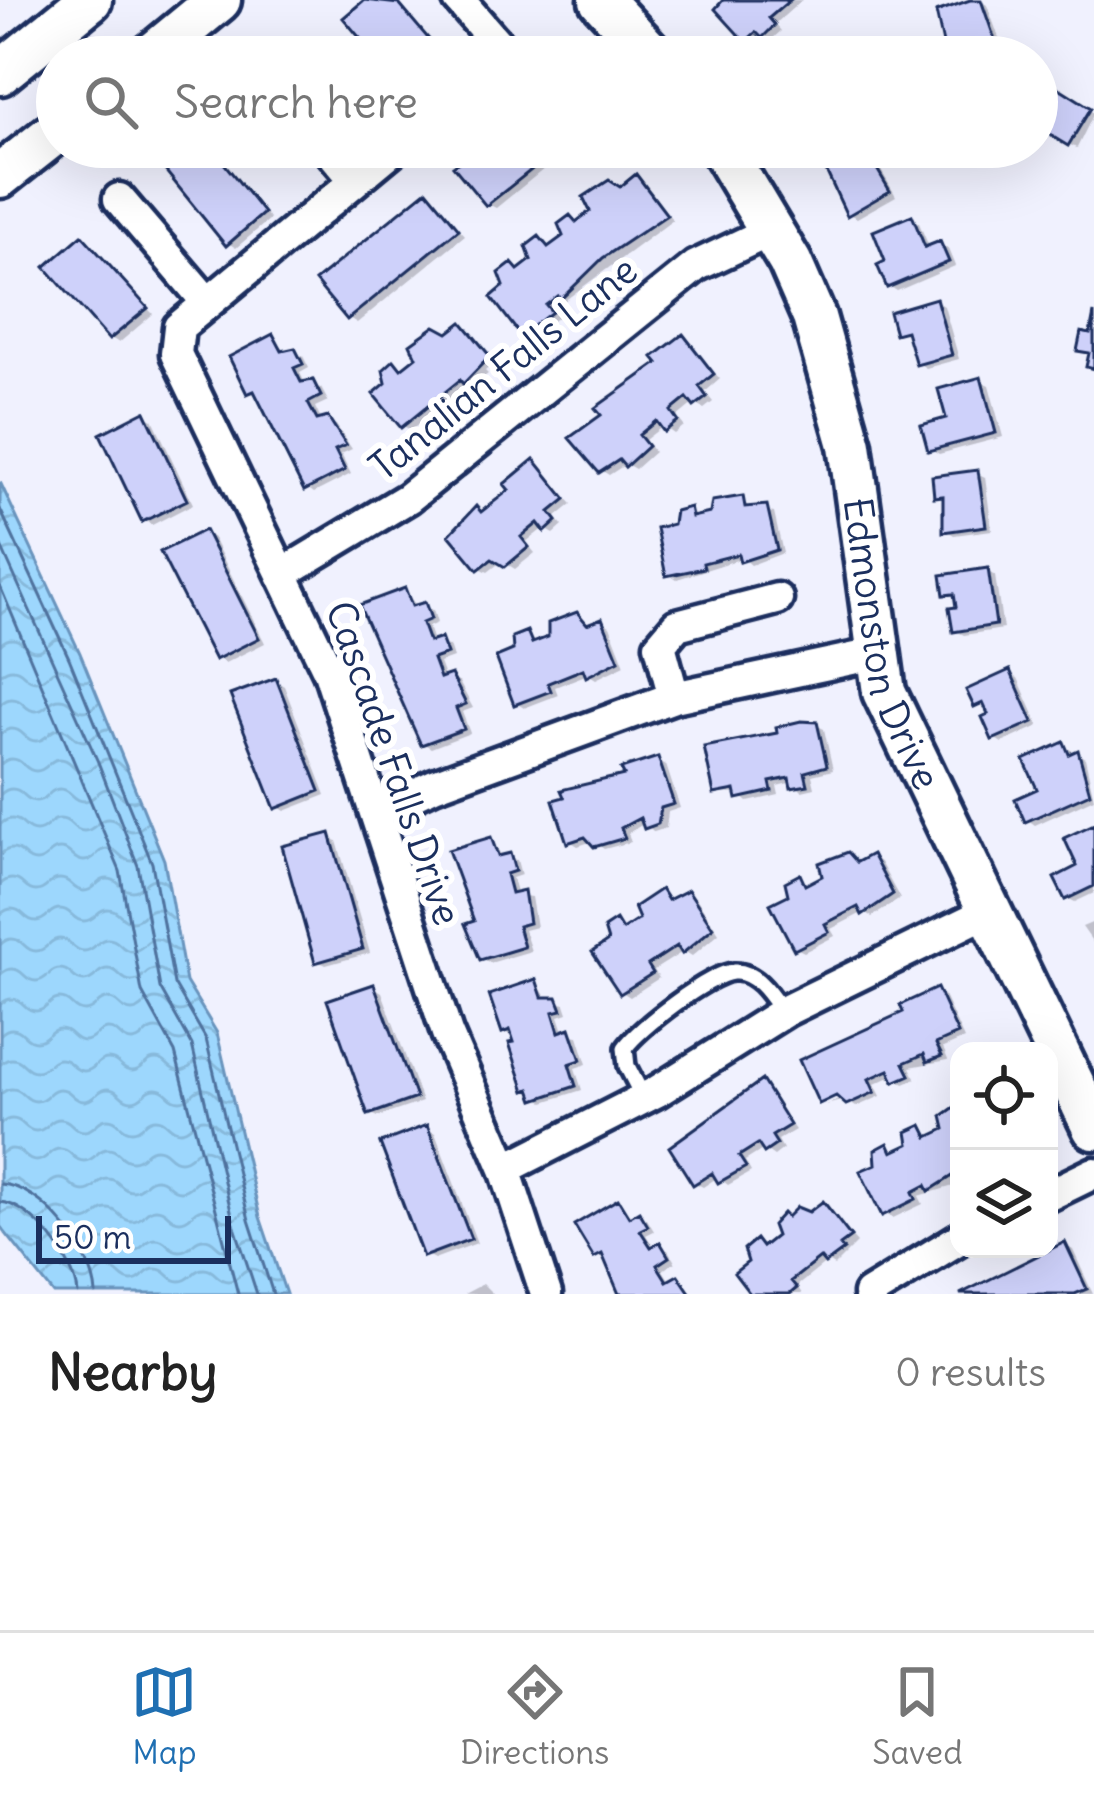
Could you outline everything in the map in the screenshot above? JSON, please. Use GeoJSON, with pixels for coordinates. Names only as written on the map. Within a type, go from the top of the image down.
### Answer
{"type":"FeatureCollection","features":[{"type":"Feature","properties":{"kind":"street"},"geometry":{"type":"LineString","coordinates":[[46,36],[89,0]]}},
{"type":"Feature","properties":{"kind":"street"},"geometry":{"type":"LineString","coordinates":[[175,36],[219,0]]}},
{"type":"Feature","properties":{"kind":"street"},"geometry":{"type":"LineString","coordinates":[[459,0],[499,36]]}},
{"type":"Feature","properties":{"kind":"street"},"geometry":{"type":"LineString","coordinates":[[609,3],[636,36]]}},
{"type":"Feature","properties":{"kind":"street"},"geometry":{"type":"LineString","coordinates":[[0,74],[36,44]]}},
{"type":"Feature","properties":{"kind":"street"},"geometry":{"type":"LineString","coordinates":[[0,176],[36,148]]}},
{"type":"Feature","properties":{"kind":"street"},"geometry":{"type":"LineString","coordinates":[[344,168],[355,180]]}},
{"type":"Feature","properties":{"kind":"street","name":"Cascade Falls Drive"},"geometry":{"type":"LineString","coordinates":[[370,168],[179,327],[176,354],[285,572],[329,673],[447,1033],[505,1169],[546,1294]]}},
{"type":"Feature","properties":{"kind":"street","name":"Edmonston Drive"},"geometry":{"type":"LineString","coordinates":[[734,168],[772,230],[814,317],[850,445],[875,654],[884,692],[1094,1128]]}},
{"type":"Feature","properties":{"kind":"street"},"geometry":{"type":"LineString","coordinates":[[118,199],[207,302]]}},
{"type":"Feature","properties":{"kind":"street","name":"Tanalian Falls Lane"},"geometry":{"type":"LineString","coordinates":[[285,572],[408,498],[696,266],[772,230]]}},
{"type":"Feature","properties":{"kind":"street"},"geometry":{"type":"LineString","coordinates":[[674,697],[660,645],[676,625],[776,599]]}},
{"type":"Feature","properties":{"kind":"street"},"geometry":{"type":"LineString","coordinates":[[377,812],[434,785],[674,697],[875,654]]}},
{"type":"Feature","properties":{"kind":"street"},"geometry":{"type":"LineString","coordinates":[[505,1169],[644,1099],[783,1013],[987,912]]}},
{"type":"Feature","properties":{"kind":"street"},"geometry":{"type":"LineString","coordinates":[[1058,1191],[1094,1174]]}},
{"type":"Feature","properties":{"kind":"street"},"geometry":{"type":"LineString","coordinates":[[869,1294],[950,1244]]}},
{"type":"Feature","properties":{"kind":"lane"},"geometry":{"type":"LineString","coordinates":[[644,1099],[624,1057],[631,1039],[718,978],[733,971],[748,975],[783,1013]]}},
{"type":"Feature","properties":{"kind":"water"},"geometry":{"type":"Polygon","coordinates":[[[0,482],[80,653],[164,860],[186,982],[217,1033],[260,1217],[286,1294],[54,1294],[0,1226],[0,482]]]}},
{"type":"Feature","properties":{"kind":"building"},"geometry":{"type":"Polygon","coordinates":[[[364,0],[399,4],[426,36],[358,36],[343,18],[364,0]]]}},
{"type":"Feature","properties":{"kind":"building"},"geometry":{"type":"Polygon","coordinates":[[[723,0],[790,0],[769,18],[775,25],[764,36],[756,32],[740,36],[715,9],[723,0]]]}},
{"type":"Feature","properties":{"kind":"building"},"geometry":{"type":"Polygon","coordinates":[[[981,0],[994,36],[941,36],[936,12],[981,0]]]}},
{"type":"Feature","properties":{"kind":"building"},"geometry":{"type":"Polygon","coordinates":[[[1058,87],[1091,108],[1068,146],[1058,140],[1058,87]]]}},
{"type":"Feature","properties":{"kind":"building"},"geometry":{"type":"Polygon","coordinates":[[[228,168],[264,213],[226,246],[164,169],[228,168]]]}},
{"type":"Feature","properties":{"kind":"building"},"geometry":{"type":"Polygon","coordinates":[[[455,168],[534,168],[486,206],[455,168]]]}},
{"type":"Feature","properties":{"kind":"building"},"geometry":{"type":"Polygon","coordinates":[[[825,168],[877,168],[890,191],[847,216],[825,168]]]}},
{"type":"Feature","properties":{"kind":"building"},"geometry":{"type":"Polygon","coordinates":[[[636,174],[667,215],[603,258],[560,300],[558,296],[546,305],[552,312],[521,336],[491,297],[504,286],[499,273],[512,263],[518,270],[531,260],[526,246],[539,236],[548,247],[563,236],[558,224],[570,215],[576,222],[590,211],[583,197],[609,180],[620,187],[636,174]]]}},
{"type":"Feature","properties":{"kind":"building"},"geometry":{"type":"Polygon","coordinates":[[[427,190],[459,229],[347,320],[315,281],[427,190]]]}},
{"type":"Feature","properties":{"kind":"building"},"geometry":{"type":"Polygon","coordinates":[[[912,215],[925,247],[940,241],[949,262],[887,288],[877,265],[885,261],[873,231],[912,215]]]}},
{"type":"Feature","properties":{"kind":"building"},"geometry":{"type":"Polygon","coordinates":[[[82,235],[148,308],[109,340],[45,267],[82,235]]]}},
{"type":"Feature","properties":{"kind":"building"},"geometry":{"type":"Polygon","coordinates":[[[936,298],[952,355],[916,365],[906,331],[895,334],[889,312],[936,298]]]}},
{"type":"Feature","properties":{"kind":"building"},"geometry":{"type":"Polygon","coordinates":[[[1094,313],[1094,369],[1086,367],[1089,353],[1077,351],[1081,332],[1090,334],[1094,313]]]}},
{"type":"Feature","properties":{"kind":"building"},"geometry":{"type":"Polygon","coordinates":[[[462,322],[490,356],[463,384],[460,380],[401,428],[373,394],[386,383],[383,370],[394,360],[401,369],[416,357],[410,344],[435,326],[448,333],[462,322]]]}},
{"type":"Feature","properties":{"kind":"building"},"geometry":{"type":"Polygon","coordinates":[[[273,334],[282,351],[295,348],[303,364],[294,368],[301,382],[313,380],[321,396],[308,403],[317,420],[328,417],[346,445],[335,450],[345,470],[304,491],[254,391],[247,394],[229,357],[273,334]]]}},
{"type":"Feature","properties":{"kind":"building"},"geometry":{"type":"Polygon","coordinates":[[[683,334],[714,374],[699,386],[707,397],[694,407],[687,398],[671,411],[678,421],[664,432],[656,421],[639,435],[648,446],[625,467],[619,460],[599,473],[569,438],[601,415],[595,408],[658,363],[653,357],[683,334]]]}},
{"type":"Feature","properties":{"kind":"building"},"geometry":{"type":"Polygon","coordinates":[[[981,377],[996,433],[928,451],[921,425],[946,418],[938,389],[981,377]]]}},
{"type":"Feature","properties":{"kind":"building"},"geometry":{"type":"Polygon","coordinates":[[[145,411],[187,500],[142,522],[100,434],[145,411]]]}},
{"type":"Feature","properties":{"kind":"building"},"geometry":{"type":"Polygon","coordinates":[[[534,459],[566,499],[550,512],[557,521],[545,532],[538,523],[521,537],[529,547],[505,567],[492,559],[478,570],[449,535],[476,506],[481,512],[509,490],[504,484],[534,459]]]}},
{"type":"Feature","properties":{"kind":"building"},"geometry":{"type":"Polygon","coordinates":[[[978,470],[986,526],[943,532],[943,496],[934,497],[932,476],[978,470]]]}},
{"type":"Feature","properties":{"kind":"building"},"geometry":{"type":"Polygon","coordinates":[[[743,496],[745,507],[767,505],[777,550],[740,562],[738,554],[666,576],[656,528],[673,524],[675,511],[690,507],[692,517],[710,513],[712,501],[743,496]]]}},
{"type":"Feature","properties":{"kind":"building"},"geometry":{"type":"Polygon","coordinates":[[[205,530],[259,638],[215,660],[160,552],[205,530]]]}},
{"type":"Feature","properties":{"kind":"building"},"geometry":{"type":"Polygon","coordinates":[[[988,568],[996,625],[953,632],[949,608],[956,607],[954,594],[944,595],[941,575],[988,568]]]}},
{"type":"Feature","properties":{"kind":"building"},"geometry":{"type":"Polygon","coordinates":[[[405,588],[412,606],[425,602],[431,619],[422,623],[429,642],[441,638],[447,654],[433,659],[440,678],[451,674],[466,704],[456,708],[464,729],[421,745],[359,605],[405,588]]]}},
{"type":"Feature","properties":{"kind":"building"},"geometry":{"type":"Polygon","coordinates":[[[577,612],[587,624],[602,618],[619,660],[586,677],[583,669],[548,683],[551,691],[514,705],[496,657],[513,650],[512,637],[527,631],[532,643],[548,637],[548,623],[577,612]]]}},
{"type":"Feature","properties":{"kind":"building"},"geometry":{"type":"Polygon","coordinates":[[[1010,670],[1033,722],[992,740],[982,717],[988,714],[983,703],[974,707],[966,690],[1010,670]]]}},
{"type":"Feature","properties":{"kind":"building"},"geometry":{"type":"Polygon","coordinates":[[[276,678],[320,791],[275,809],[230,695],[276,678]]]}},
{"type":"Feature","properties":{"kind":"building"},"geometry":{"type":"Polygon","coordinates":[[[817,722],[827,766],[805,772],[808,785],[791,788],[789,778],[770,782],[772,791],[737,799],[735,790],[714,794],[704,747],[777,733],[776,727],[817,722]]]}},
{"type":"Feature","properties":{"kind":"building"},"geometry":{"type":"Polygon","coordinates":[[[1064,742],[1069,754],[1078,750],[1090,793],[1025,822],[1015,799],[1037,789],[1024,760],[1064,742]]]}},
{"type":"Feature","properties":{"kind":"building"},"geometry":{"type":"Polygon","coordinates":[[[658,757],[674,804],[661,808],[658,824],[644,829],[640,818],[621,828],[625,838],[594,847],[585,837],[567,843],[553,800],[564,797],[561,790],[624,775],[621,769],[658,757]]]}},
{"type":"Feature","properties":{"kind":"building"},"geometry":{"type":"Polygon","coordinates":[[[1094,824],[1094,886],[1065,900],[1054,878],[1077,866],[1064,838],[1094,824]]]}},
{"type":"Feature","properties":{"kind":"building"},"geometry":{"type":"Polygon","coordinates":[[[330,833],[363,949],[315,963],[282,846],[330,833]]]}},
{"type":"Feature","properties":{"kind":"building"},"geometry":{"type":"Polygon","coordinates":[[[491,837],[498,856],[510,853],[515,871],[506,874],[511,893],[524,890],[529,923],[518,926],[524,947],[480,960],[465,924],[474,921],[448,850],[491,837]]]}},
{"type":"Feature","properties":{"kind":"building"},"geometry":{"type":"Polygon","coordinates":[[[848,852],[857,862],[872,854],[893,894],[862,915],[858,907],[825,924],[829,932],[794,950],[770,904],[788,895],[785,882],[800,874],[805,885],[822,876],[819,863],[848,852]]]}},
{"type":"Feature","properties":{"kind":"building"},"geometry":{"type":"Polygon","coordinates":[[[661,889],[668,900],[688,890],[713,928],[682,954],[677,946],[648,965],[653,973],[620,994],[592,952],[608,941],[604,928],[616,920],[622,930],[639,919],[634,907],[661,889]]]}},
{"type":"Feature","properties":{"kind":"building"},"geometry":{"type":"Polygon","coordinates":[[[536,979],[542,997],[557,997],[562,1010],[553,1012],[559,1032],[570,1028],[581,1060],[569,1064],[576,1086],[534,1100],[530,1089],[525,1091],[509,1043],[514,1042],[510,1030],[502,1033],[489,995],[536,979]]]}},
{"type":"Feature","properties":{"kind":"building"},"geometry":{"type":"Polygon","coordinates":[[[374,984],[416,1098],[368,1115],[327,1000],[374,984]]]}},
{"type":"Feature","properties":{"kind":"building"},"geometry":{"type":"Polygon","coordinates":[[[937,988],[958,1034],[936,1044],[942,1056],[927,1062],[924,1054],[904,1063],[910,1075],[894,1082],[889,1070],[869,1079],[875,1092],[846,1105],[836,1096],[819,1104],[799,1060],[903,1012],[900,1005],[937,988]]]}},
{"type":"Feature","properties":{"kind":"building"},"geometry":{"type":"Polygon","coordinates":[[[762,1080],[790,1125],[772,1136],[777,1144],[764,1153],[758,1144],[739,1156],[746,1167],[718,1183],[712,1173],[693,1185],[669,1147],[762,1080]]]}},
{"type":"Feature","properties":{"kind":"building"},"geometry":{"type":"Polygon","coordinates":[[[950,1110],[950,1178],[929,1191],[926,1185],[913,1192],[916,1199],[882,1216],[860,1171],[876,1164],[875,1150],[888,1143],[892,1152],[909,1144],[907,1132],[922,1125],[928,1137],[945,1129],[942,1116],[950,1110]]]}},
{"type":"Feature","properties":{"kind":"building"},"geometry":{"type":"Polygon","coordinates":[[[427,1125],[471,1239],[423,1257],[380,1143],[427,1125]]]}},
{"type":"Feature","properties":{"kind":"building"},"geometry":{"type":"Polygon","coordinates":[[[618,1199],[629,1217],[639,1211],[648,1226],[640,1230],[651,1247],[660,1242],[669,1257],[657,1265],[667,1281],[678,1275],[691,1294],[619,1294],[602,1254],[594,1258],[574,1225],[618,1199]]]}},
{"type":"Feature","properties":{"kind":"building"},"geometry":{"type":"Polygon","coordinates":[[[823,1201],[851,1237],[840,1245],[844,1250],[825,1264],[820,1258],[791,1281],[797,1288],[790,1294],[750,1294],[734,1273],[748,1262],[744,1249],[756,1239],[762,1247],[776,1236],[772,1225],[783,1213],[787,1217],[797,1207],[809,1212],[823,1201]]]}},
{"type":"Feature","properties":{"kind":"building"},"geometry":{"type":"Polygon","coordinates":[[[1065,1242],[1087,1289],[1075,1294],[960,1294],[1033,1258],[1058,1258],[1058,1245],[1065,1242]]]}}]}
